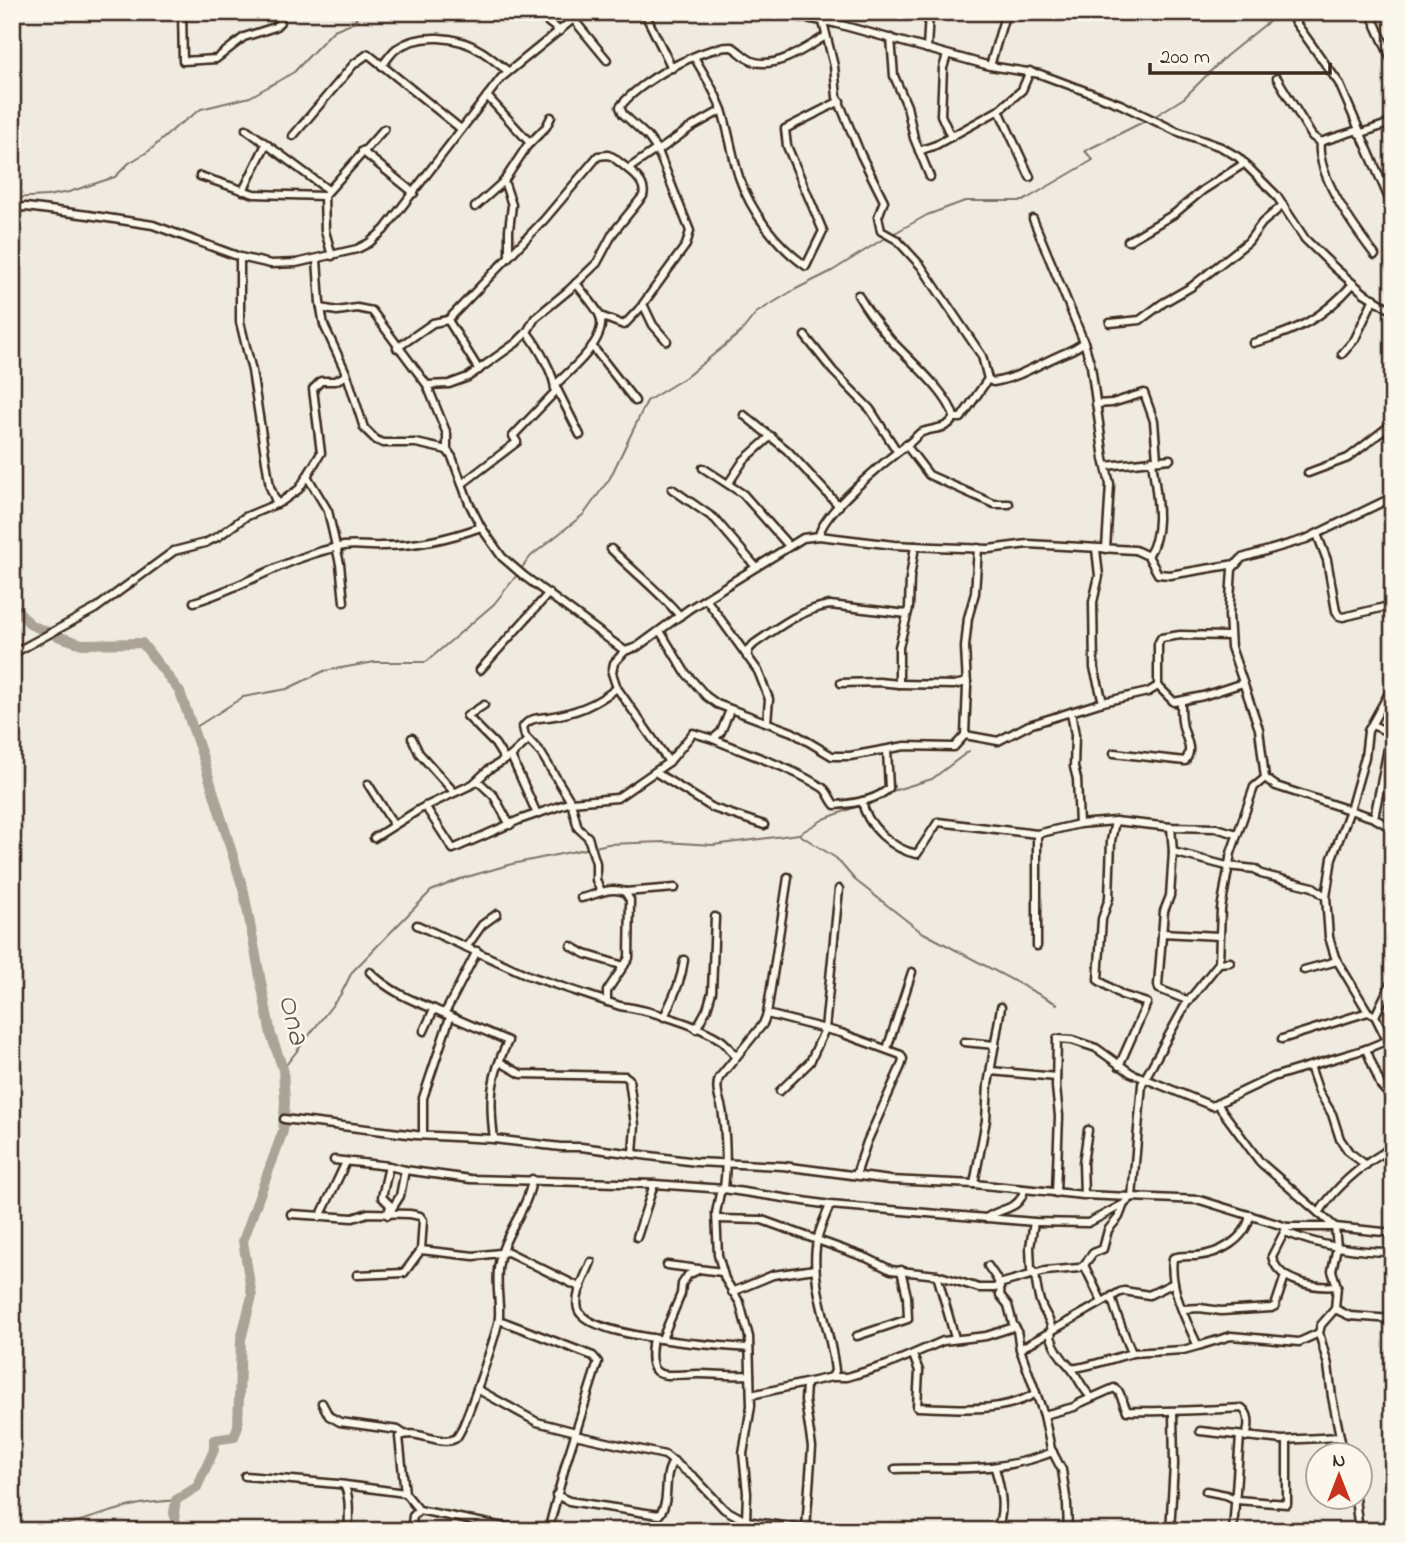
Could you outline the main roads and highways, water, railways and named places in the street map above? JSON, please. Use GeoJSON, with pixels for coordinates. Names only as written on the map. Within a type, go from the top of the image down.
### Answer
{"type":"FeatureCollection","features":[{"type":"Feature","properties":{"kind":"waterway"},"geometry":{"type":"LineString","coordinates":[[12,198],[69,192],[115,177],[129,163],[149,151],[201,109],[250,97],[294,72],[334,30],[354,22],[360,12]]}},
{"type":"Feature","properties":{"kind":"waterway"},"geometry":{"type":"LineString","coordinates":[[1152,118],[1184,98],[1226,56],[1285,12]]}},
{"type":"Feature","properties":{"kind":"waterway"},"geometry":{"type":"LineString","coordinates":[[893,234],[927,215],[965,201],[1023,201],[1093,160],[1085,151],[1147,120]]}},
{"type":"Feature","properties":{"kind":"waterway"},"geometry":{"type":"LineString","coordinates":[[520,570],[531,556],[584,514],[610,478],[647,401],[686,377],[740,333],[756,313],[888,236]]}},
{"type":"Feature","properties":{"kind":"waterway"},"geometry":{"type":"LineString","coordinates":[[193,729],[243,697],[287,689],[324,671],[375,662],[426,662],[494,604],[517,575]]}},
{"type":"Feature","properties":{"kind":"waterway","name":"Ona"},"geometry":{"type":"LineString","coordinates":[[12,604],[31,625],[82,644],[142,643],[180,692],[244,892],[271,1035],[283,1069],[283,1131],[243,1241],[252,1296],[241,1339],[238,1426],[234,1437],[214,1440],[214,1450],[197,1487],[176,1500],[174,1513],[178,1531]]}},
{"type":"Feature","properties":{"kind":"waterway"},"geometry":{"type":"LineString","coordinates":[[889,792],[932,779],[969,751]]}},
{"type":"Feature","properties":{"kind":"waterway"},"geometry":{"type":"LineString","coordinates":[[595,847],[664,842],[713,845],[799,834],[824,819],[861,805]]}},
{"type":"Feature","properties":{"kind":"waterway"},"geometry":{"type":"LineString","coordinates":[[800,835],[836,858],[855,880],[920,931],[1057,1004]]}},
{"type":"Feature","properties":{"kind":"waterway"},"geometry":{"type":"LineString","coordinates":[[283,1069],[341,994],[352,972],[431,891],[460,879],[512,864],[590,848]]}},
{"type":"Feature","properties":{"kind":"waterway"},"geometry":{"type":"LineString","coordinates":[[12,1526],[58,1526],[137,1505],[176,1500]]}}]}
